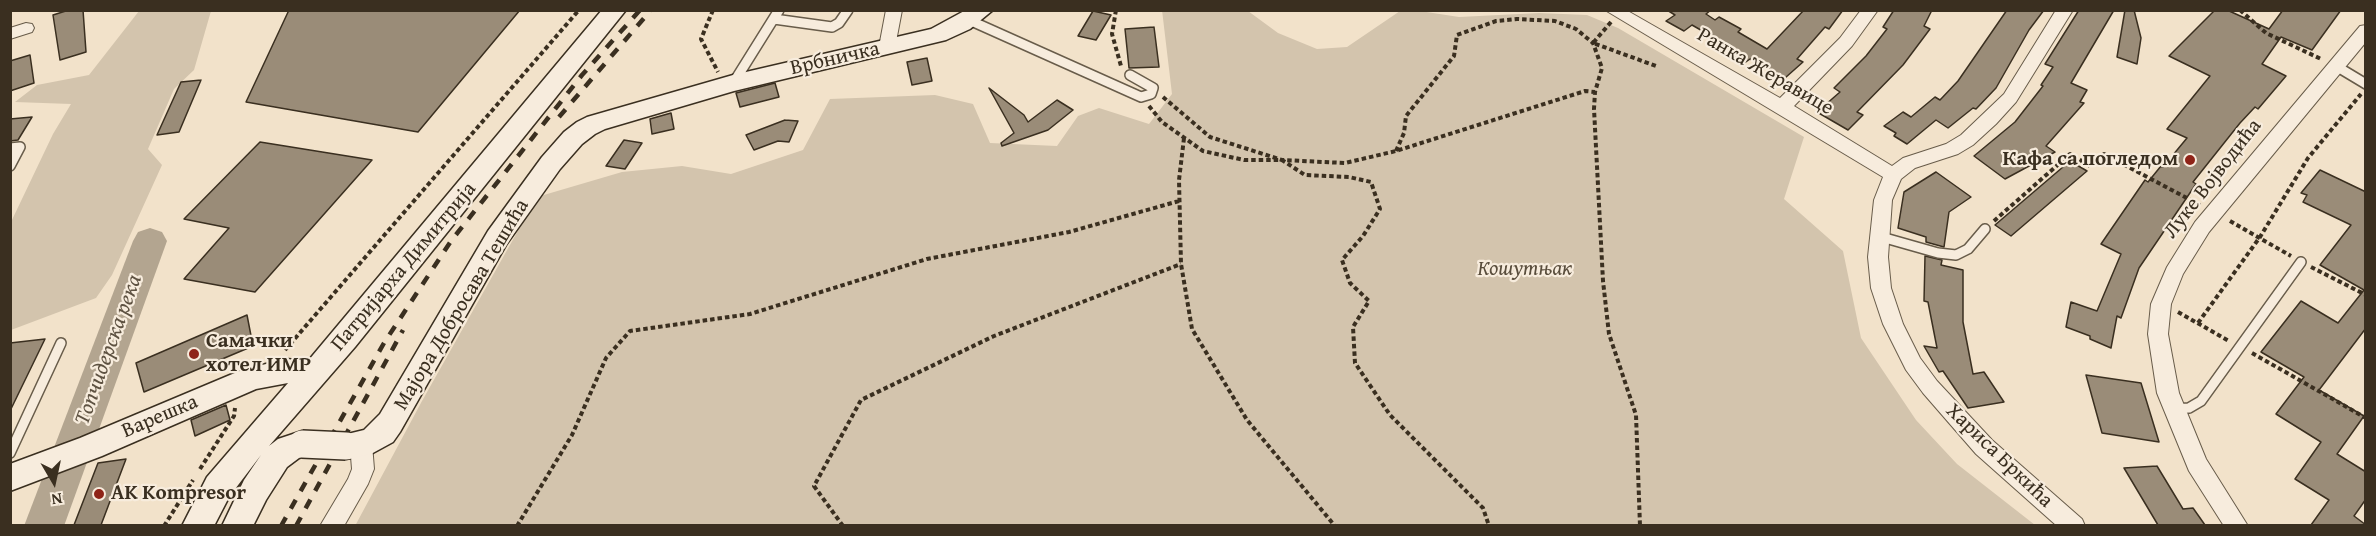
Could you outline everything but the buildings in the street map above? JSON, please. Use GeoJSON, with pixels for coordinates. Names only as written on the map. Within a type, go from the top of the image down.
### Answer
{"type":"FeatureCollection","features":[{"type":"Feature","properties":{"kind":"street","name":"Патријарха Димитрија"},"geometry":{"type":"LineString","coordinates":[[197,525],[218,486],[314,374],[615,10]]}},
{"type":"Feature","properties":{"kind":"street"},"geometry":{"type":"LineString","coordinates":[[887,47],[894,10]]}},
{"type":"Feature","properties":{"kind":"street"},"geometry":{"type":"LineString","coordinates":[[1782,106],[1846,42],[1870,10]]}},
{"type":"Feature","properties":{"kind":"street"},"geometry":{"type":"LineString","coordinates":[[1893,175],[1909,163],[1952,149],[1967,140],[1990,120],[2010,98],[2065,10]]}},
{"type":"Feature","properties":{"kind":"street","name":"Ранка Жеравице"},"geometry":{"type":"LineString","coordinates":[[1616,12],[1782,106],[1893,175]]}},
{"type":"Feature","properties":{"kind":"street","name":"Врбничка"},"geometry":{"type":"LineString","coordinates":[[684,98],[729,84],[938,35],[975,15]]}},
{"type":"Feature","properties":{"kind":"street","name":"Луке Војводића"},"geometry":{"type":"LineString","coordinates":[[2237,525],[2197,464],[2164,380],[2158,334],[2162,304],[2167,287],[2187,249],[2214,212],[2316,87],[2364,35]]}},
{"type":"Feature","properties":{"kind":"street","name":"Мајора Добросава Тешића"},"geometry":{"type":"LineString","coordinates":[[353,445],[382,433],[390,423],[497,238],[569,142],[596,123],[684,98]]}},
{"type":"Feature","properties":{"kind":"street","name":"Хариса Бркића"},"geometry":{"type":"LineString","coordinates":[[1893,175],[1883,200],[1878,236],[1881,288],[1893,324],[1913,364],[1967,431],[2008,471],[2074,525]]}},
{"type":"Feature","properties":{"kind":"street","name":"Варешка"},"geometry":{"type":"LineString","coordinates":[[15,468],[91,447],[252,378],[286,371],[314,374]]}},
{"type":"Feature","properties":{"kind":"street"},"geometry":{"type":"LineString","coordinates":[[237,525],[255,490],[276,458],[289,448],[302,444],[353,445],[363,469],[357,484],[331,525]]}},
{"type":"Feature","properties":{"kind":"lane"},"geometry":{"type":"LineString","coordinates":[[729,84],[779,10]]}},
{"type":"Feature","properties":{"kind":"lane"},"geometry":{"type":"LineString","coordinates":[[774,19],[832,27],[839,23],[848,10]]}},
{"type":"Feature","properties":{"kind":"lane"},"geometry":{"type":"LineString","coordinates":[[975,15],[1141,96],[1151,94],[1153,88],[1130,75]]}},
{"type":"Feature","properties":{"kind":"lane"},"geometry":{"type":"LineString","coordinates":[[2336,66],[2366,84]]}},
{"type":"Feature","properties":{"kind":"lane"},"geometry":{"type":"LineString","coordinates":[[10,148],[20,147],[10,166]]}},
{"type":"Feature","properties":{"kind":"lane"},"geometry":{"type":"LineString","coordinates":[[1878,236],[1938,253],[1956,255],[1968,249],[1984,229]]}},
{"type":"Feature","properties":{"kind":"lane"},"geometry":{"type":"LineString","coordinates":[[2174,409],[2196,405],[2301,262]]}},
{"type":"Feature","properties":{"kind":"lane"},"geometry":{"type":"LineString","coordinates":[[15,468],[61,343]]}},
{"type":"Feature","properties":{"kind":"path"},"geometry":{"type":"LineString","coordinates":[[279,357],[579,10]]}},
{"type":"Feature","properties":{"kind":"path"},"geometry":{"type":"LineString","coordinates":[[713,10],[701,39],[729,84]]}},
{"type":"Feature","properties":{"kind":"path"},"geometry":{"type":"LineString","coordinates":[[1116,10],[1112,34],[1115,51],[1119,64],[1130,75]]}},
{"type":"Feature","properties":{"kind":"path"},"geometry":{"type":"LineString","coordinates":[[2240,10],[2266,33],[2336,66]]}},
{"type":"Feature","properties":{"kind":"path"},"geometry":{"type":"LineString","coordinates":[[1593,43],[1616,12]]}},
{"type":"Feature","properties":{"kind":"path"},"geometry":{"type":"LineString","coordinates":[[1396,151],[1404,133],[1406,116],[1426,87],[1454,56],[1456,35],[1497,21],[1517,19],[1556,21],[1576,29],[1593,43],[1656,66]]}},
{"type":"Feature","properties":{"kind":"path"},"geometry":{"type":"LineString","coordinates":[[1593,43],[1602,68],[1595,92],[1603,281],[1607,323],[1636,414],[1640,525]]}},
{"type":"Feature","properties":{"kind":"path"},"geometry":{"type":"LineString","coordinates":[[1153,88],[1210,137],[1282,160],[1305,175],[1349,177],[1371,182],[1380,209],[1363,236],[1342,260],[1350,283],[1369,301],[1353,327],[1355,363],[1390,415],[1483,508],[1489,525]]}},
{"type":"Feature","properties":{"kind":"path"},"geometry":{"type":"LineString","coordinates":[[2198,323],[2260,237],[2307,158],[2366,89]]}},
{"type":"Feature","properties":{"kind":"path"},"geometry":{"type":"LineString","coordinates":[[1141,96],[1162,122],[1203,151],[1244,160],[1345,163],[1396,151],[1575,94],[1586,91],[1595,92]]}},
{"type":"Feature","properties":{"kind":"path"},"geometry":{"type":"LineString","coordinates":[[1184,137],[1179,180],[1181,264],[1192,329],[1247,420],[1335,525]]}},
{"type":"Feature","properties":{"kind":"path"},"geometry":{"type":"LineString","coordinates":[[1984,229],[2070,154],[2090,166],[2104,154],[2214,212]]}},
{"type":"Feature","properties":{"kind":"path"},"geometry":{"type":"LineString","coordinates":[[517,525],[572,435],[606,358],[630,331],[750,314],[927,259],[1069,232],[1179,201]]}},
{"type":"Feature","properties":{"kind":"path"},"geometry":{"type":"LineString","coordinates":[[843,525],[814,486],[861,400],[994,336],[1181,264]]}},
{"type":"Feature","properties":{"kind":"path"},"geometry":{"type":"LineString","coordinates":[[2162,304],[2366,418]]}},
{"type":"Feature","properties":{"kind":"path"},"geometry":{"type":"LineString","coordinates":[[164,525],[234,416],[236,404]]}},
{"type":"Feature","properties":{"kind":"green space","name":"Кошутњак"},"geometry":{"type":"Polygon","coordinates":[[[1162,10],[1248,11],[1278,33],[1317,49],[1347,47],[1400,11],[1420,11],[1459,17],[1539,13],[1587,15],[1618,28],[1804,137],[1784,199],[1843,251],[1861,338],[1916,420],[1957,464],[2035,525],[355,526],[422,401],[537,197],[622,172],[682,166],[731,174],[803,150],[830,99],[935,95],[973,104],[990,143],[1057,146],[1078,116],[1099,108],[1149,124],[1172,94],[1162,10]]]}},
{"type":"Feature","properties":{"kind":"green space"},"geometry":{"type":"Polygon","coordinates":[[[139,11],[211,11],[194,70],[174,89],[148,149],[162,165],[112,275],[96,298],[11,330],[11,222],[53,134],[71,104],[15,102],[37,85],[89,75],[139,11]]]}},
{"type":"Feature","properties":{"kind":"waterway","name":"Топчидерска река"},"geometry":{"type":"LineString","coordinates":[[44,526],[150,241]]}},
{"type":"Feature","properties":{"kind":"railway"},"geometry":{"type":"LineString","coordinates":[[281,526],[384,343],[451,241],[582,75],[640,10]]}},
{"type":"Feature","properties":{"kind":"railway"},"geometry":{"type":"LineString","coordinates":[[559,117],[651,10]]}},
{"type":"Feature","properties":{"kind":"railway"},"geometry":{"type":"LineString","coordinates":[[296,526],[403,330]]}},
{"type":"Feature","properties":{"kind":"place","name":"Кафа са погледом"},"geometry":{"type":"Point","coordinates":[2190,160]}},
{"type":"Feature","properties":{"kind":"place","name":"Самачки хотел ИМР"},"geometry":{"type":"Point","coordinates":[194,354]}},
{"type":"Feature","properties":{"kind":"place","name":"AK Kompresor"},"geometry":{"type":"Point","coordinates":[99,494]}}]}
